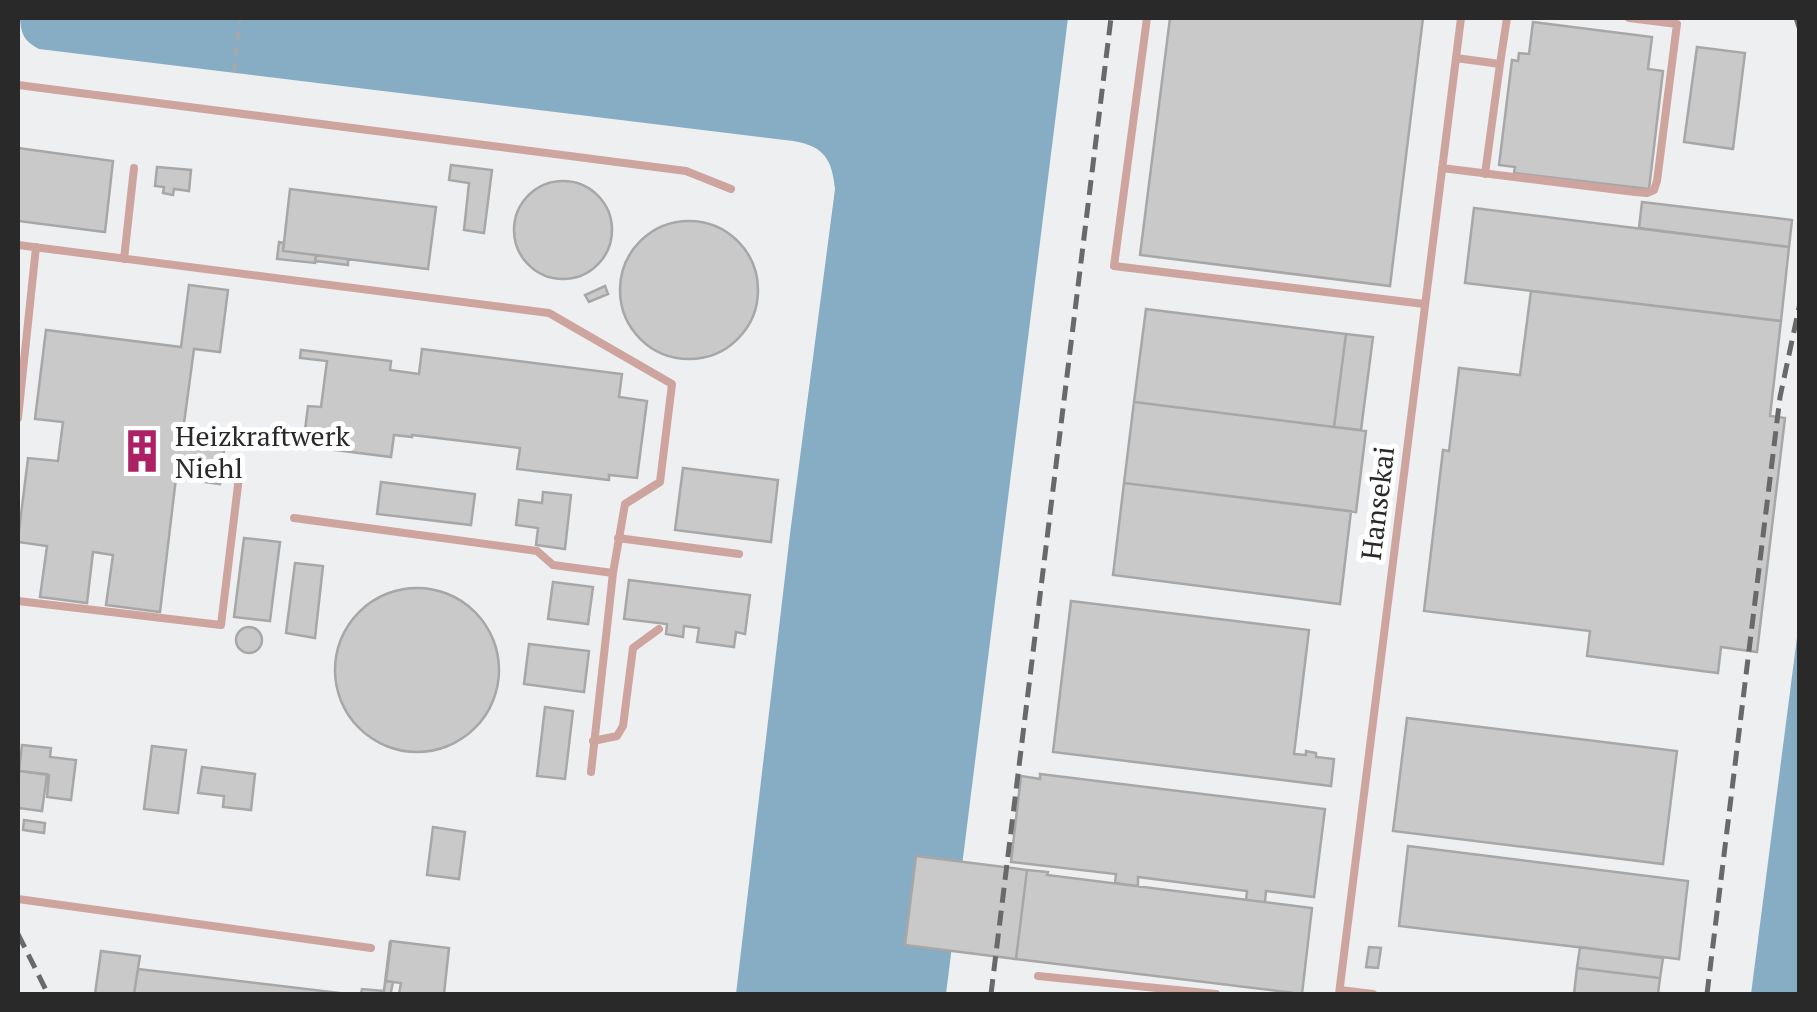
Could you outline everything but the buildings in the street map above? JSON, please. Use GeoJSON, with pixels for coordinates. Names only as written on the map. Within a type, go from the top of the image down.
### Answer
{"type":"FeatureCollection","features":[{"type":"Feature","properties":{"kind":"lane"},"geometry":{"type":"LineString","coordinates":[[1147,18],[1114,266],[1424,304]]}},
{"type":"Feature","properties":{"kind":"lane","name":"Hansekai"},"geometry":{"type":"LineString","coordinates":[[1340,992],[1461,18]]}},
{"type":"Feature","properties":{"kind":"lane"},"geometry":{"type":"LineString","coordinates":[[1485,174],[1506,18]]}},
{"type":"Feature","properties":{"kind":"lane"},"geometry":{"type":"LineString","coordinates":[[1442,168],[1635,192],[1654,190],[1677,24],[1629,18]]}},
{"type":"Feature","properties":{"kind":"lane"},"geometry":{"type":"LineString","coordinates":[[1456,58],[1500,64]]}},
{"type":"Feature","properties":{"kind":"lane"},"geometry":{"type":"LineString","coordinates":[[18,85],[686,171],[731,189]]}},
{"type":"Feature","properties":{"kind":"lane"},"geometry":{"type":"LineString","coordinates":[[124,259],[134,168]]}},
{"type":"Feature","properties":{"kind":"lane"},"geometry":{"type":"LineString","coordinates":[[18,245],[549,312],[672,384],[660,482],[625,504],[613,572],[590,772]]}},
{"type":"Feature","properties":{"kind":"lane"},"geometry":{"type":"LineString","coordinates":[[18,418],[36,247]]}},
{"type":"Feature","properties":{"kind":"lane"},"geometry":{"type":"LineString","coordinates":[[18,601],[222,626],[239,477]]}},
{"type":"Feature","properties":{"kind":"lane"},"geometry":{"type":"LineString","coordinates":[[294,518],[537,551],[553,565],[613,572]]}},
{"type":"Feature","properties":{"kind":"lane"},"geometry":{"type":"LineString","coordinates":[[618,538],[740,554]]}},
{"type":"Feature","properties":{"kind":"lane"},"geometry":{"type":"LineString","coordinates":[[594,742],[617,736],[623,726],[633,648],[659,629]]}},
{"type":"Feature","properties":{"kind":"lane"},"geometry":{"type":"LineString","coordinates":[[18,899],[371,948]]}},
{"type":"Feature","properties":{"kind":"lane"},"geometry":{"type":"LineString","coordinates":[[1038,976],[1216,994]]}},
{"type":"Feature","properties":{"kind":"lane"},"geometry":{"type":"LineString","coordinates":[[1340,992],[1373,994]]}},
{"type":"Feature","properties":{"kind":"path"},"geometry":{"type":"LineString","coordinates":[[234,72],[240,18]]}},
{"type":"Feature","properties":{"kind":"water"},"geometry":{"type":"Polygon","coordinates":[[[20,18],[1068,18],[946,994],[736,994],[835,189],[829,162],[819,150],[793,141],[39,49],[24,36],[20,18]]]}},
{"type":"Feature","properties":{"kind":"water"},"geometry":{"type":"Polygon","coordinates":[[[1799,622],[1799,994],[1751,994],[1799,622]]]}},
{"type":"Feature","properties":{"kind":"railway"},"geometry":{"type":"LineString","coordinates":[[991,994],[1111,18]]}},
{"type":"Feature","properties":{"kind":"railway"},"geometry":{"type":"LineString","coordinates":[[1796,18],[1800,30]]}},
{"type":"Feature","properties":{"kind":"railway"},"geometry":{"type":"LineString","coordinates":[[1707,994],[1780,397],[1800,303]]}},
{"type":"Feature","properties":{"kind":"railway"},"geometry":{"type":"LineString","coordinates":[[18,934],[48,994]]}},
{"type":"Feature","properties":{"kind":"place","name":"Heizkraftwerk Niehl"},"geometry":{"type":"Point","coordinates":[142,451]}}]}
